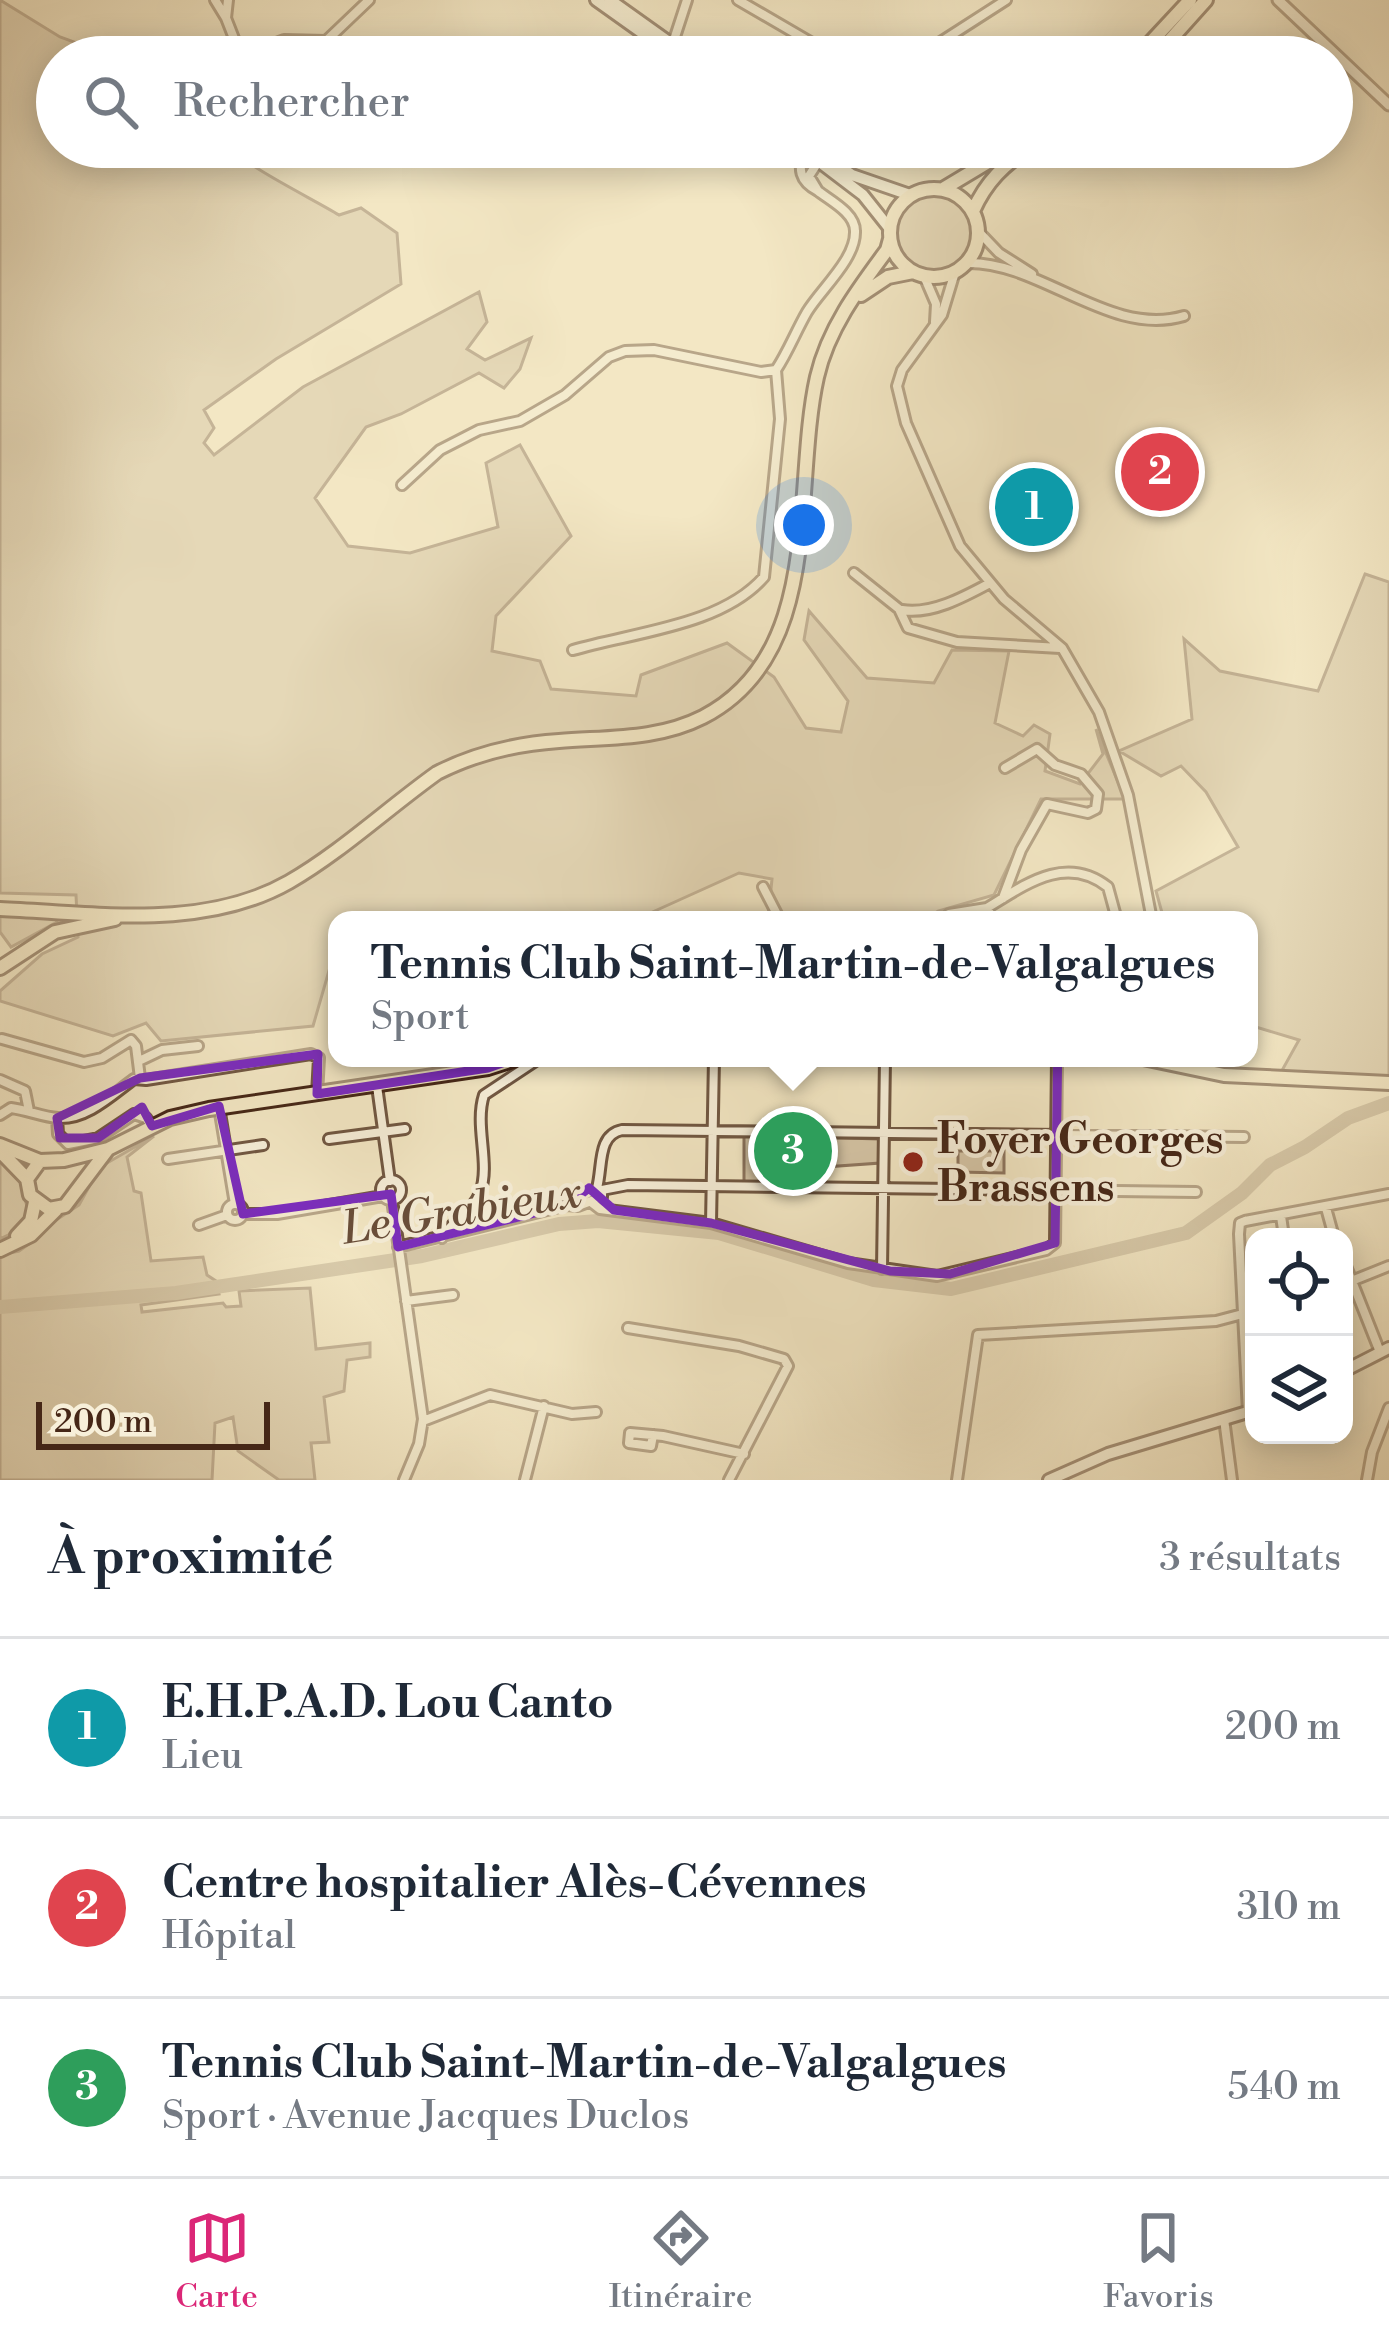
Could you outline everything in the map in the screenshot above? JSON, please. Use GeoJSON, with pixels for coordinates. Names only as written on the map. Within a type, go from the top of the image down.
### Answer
{"type":"FeatureCollection","features":[{"type":"Feature","properties":{"kind":"main road"},"geometry":{"type":"LineString","coordinates":[[596,0],[649,36]]}},
{"type":"Feature","properties":{"kind":"main road"},"geometry":{"type":"LineString","coordinates":[[610,0],[653,36]]}},
{"type":"Feature","properties":{"kind":"main road"},"geometry":{"type":"LineString","coordinates":[[1157,36],[1190,0]]}},
{"type":"Feature","properties":{"kind":"main road"},"geometry":{"type":"LineString","coordinates":[[1173,36],[1206,0]]}},
{"type":"Feature","properties":{"kind":"main road"},"geometry":{"type":"LineString","coordinates":[[831,168],[863,195],[890,234],[898,258],[919,274]]}},
{"type":"Feature","properties":{"kind":"main road"},"geometry":{"type":"LineString","coordinates":[[840,168],[910,195]]}},
{"type":"Feature","properties":{"kind":"main road"},"geometry":{"type":"LineString","coordinates":[[943,189],[978,168]]}},
{"type":"Feature","properties":{"kind":"main road"},"geometry":{"type":"LineString","coordinates":[[973,211],[983,188],[1002,168]]}},
{"type":"Feature","properties":{"kind":"main road"},"geometry":{"type":"LineString","coordinates":[[0,909],[140,914],[216,909],[286,884],[437,772],[461,761],[509,746],[648,735],[688,724],[736,694],[777,639],[788,607],[817,379],[833,330],[851,303],[887,250],[893,216],[910,195],[943,189],[960,197],[973,211],[977,243],[960,268],[888,277],[851,303]]}},
{"type":"Feature","properties":{"kind":"main road"},"geometry":{"type":"LineString","coordinates":[[1,959],[55,932],[140,914]]}},
{"type":"Feature","properties":{"kind":"main road"},"geometry":{"type":"LineString","coordinates":[[0,1148],[40,1161],[64,1160],[108,1149],[152,1126],[219,1107],[491,1067]]}},
{"type":"Feature","properties":{"kind":"main road"},"geometry":{"type":"LineString","coordinates":[[1190,1067],[1225,1076],[1389,1083]]}},
{"type":"Feature","properties":{"kind":"main road"},"geometry":{"type":"LineString","coordinates":[[0,1148],[27,1179],[35,1202],[25,1231],[0,1246]]}},
{"type":"Feature","properties":{"kind":"main road"},"geometry":{"type":"LineString","coordinates":[[0,1246],[31,1235],[71,1201],[108,1149]]}},
{"type":"Feature","properties":{"kind":"main road"},"geometry":{"type":"LineString","coordinates":[[64,1160],[75,1171],[78,1186]]}},
{"type":"Feature","properties":{"kind":"main road"},"geometry":{"type":"LineString","coordinates":[[27,1179],[40,1161]]}},
{"type":"Feature","properties":{"kind":"main road"},"geometry":{"type":"LineString","coordinates":[[35,1202],[57,1209]]}},
{"type":"Feature","properties":{"kind":"main road"},"geometry":{"type":"LineString","coordinates":[[1353,1367],[1387,1350]]}},
{"type":"Feature","properties":{"kind":"main road"},"geometry":{"type":"LineString","coordinates":[[1049,1480],[1108,1454],[1245,1413]]}},
{"type":"Feature","properties":{"kind":"street"},"geometry":{"type":"LineString","coordinates":[[226,19],[228,0]]}},
{"type":"Feature","properties":{"kind":"street"},"geometry":{"type":"LineString","coordinates":[[331,36],[370,0]]}},
{"type":"Feature","properties":{"kind":"street"},"geometry":{"type":"LineString","coordinates":[[676,36],[687,0]]}},
{"type":"Feature","properties":{"kind":"street"},"geometry":{"type":"LineString","coordinates":[[738,0],[800,36]]}},
{"type":"Feature","properties":{"kind":"street"},"geometry":{"type":"LineString","coordinates":[[950,36],[1006,0]]}},
{"type":"Feature","properties":{"kind":"street"},"geometry":{"type":"LineString","coordinates":[[1278,0],[1316,36]]}},
{"type":"Feature","properties":{"kind":"street"},"geometry":{"type":"LineString","coordinates":[[215,1],[233,36]]}},
{"type":"Feature","properties":{"kind":"street"},"geometry":{"type":"LineString","coordinates":[[1353,71],[1389,105]]}},
{"type":"Feature","properties":{"kind":"street"},"geometry":{"type":"LineString","coordinates":[[573,650],[699,616],[751,592],[764,577],[780,419],[776,370],[856,236],[854,223],[803,179],[800,168]]}},
{"type":"Feature","properties":{"kind":"street"},"geometry":{"type":"LineString","coordinates":[[810,168],[818,191]]}},
{"type":"Feature","properties":{"kind":"street"},"geometry":{"type":"LineString","coordinates":[[978,231],[1000,253],[1043,281]]}},
{"type":"Feature","properties":{"kind":"street"},"geometry":{"type":"LineString","coordinates":[[1151,911],[1138,834],[1099,712],[1062,648],[990,584],[960,546],[900,404],[897,386],[902,370],[935,323],[960,268],[981,263],[1043,281],[1137,320],[1168,321],[1184,316]]}},
{"type":"Feature","properties":{"kind":"street"},"geometry":{"type":"LineString","coordinates":[[919,274],[936,304],[935,323]]}},
{"type":"Feature","properties":{"kind":"street"},"geometry":{"type":"LineString","coordinates":[[402,485],[440,450],[479,430],[520,421],[565,394],[609,357],[625,351],[654,350],[761,372],[776,370]]}},
{"type":"Feature","properties":{"kind":"street"},"geometry":{"type":"LineString","coordinates":[[854,573],[899,609],[908,628],[957,642],[1062,648]]}},
{"type":"Feature","properties":{"kind":"street"},"geometry":{"type":"LineString","coordinates":[[899,609],[916,612],[938,606],[990,584]]}},
{"type":"Feature","properties":{"kind":"street"},"geometry":{"type":"LineString","coordinates":[[1003,898],[1021,850],[1047,804],[1088,813],[1096,809],[1098,794],[1081,774],[1055,765],[1037,749],[1004,768]]}},
{"type":"Feature","properties":{"kind":"street"},"geometry":{"type":"LineString","coordinates":[[968,911],[987,908],[1056,872],[1076,870],[1108,887],[1115,911]]}},
{"type":"Feature","properties":{"kind":"street"},"geometry":{"type":"LineString","coordinates":[[763,887],[775,911]]}},
{"type":"Feature","properties":{"kind":"street"},"geometry":{"type":"LineString","coordinates":[[2,1039],[84,1062],[98,1060],[131,1040],[140,1078]]}},
{"type":"Feature","properties":{"kind":"street"},"geometry":{"type":"LineString","coordinates":[[139,1061],[162,1050],[198,1046]]}},
{"type":"Feature","properties":{"kind":"street"},"geometry":{"type":"LineString","coordinates":[[140,1078],[318,1054],[316,1094]]}},
{"type":"Feature","properties":{"kind":"street"},"geometry":{"type":"LineString","coordinates":[[442,1238],[478,1199],[482,1186],[480,1111],[484,1095],[526,1067]]}},
{"type":"Feature","properties":{"kind":"street"},"geometry":{"type":"LineString","coordinates":[[711,1223],[714,1067]]}},
{"type":"Feature","properties":{"kind":"street"},"geometry":{"type":"LineString","coordinates":[[883,1269],[885,1067]]}},
{"type":"Feature","properties":{"kind":"street"},"geometry":{"type":"LineString","coordinates":[[591,1202],[600,1209],[711,1223],[836,1260],[937,1276],[1052,1247],[1057,1067]]}},
{"type":"Feature","properties":{"kind":"street"},"geometry":{"type":"LineString","coordinates":[[4,1111],[57,1118],[89,1111],[140,1078]]}},
{"type":"Feature","properties":{"kind":"street"},"geometry":{"type":"LineString","coordinates":[[0,1080],[25,1091],[29,1111]]}},
{"type":"Feature","properties":{"kind":"street"},"geometry":{"type":"LineString","coordinates":[[199,1225],[243,1214],[387,1198],[401,1190],[390,1181],[377,1086]]}},
{"type":"Feature","properties":{"kind":"street"},"geometry":{"type":"LineString","coordinates":[[219,1107],[235,1204]]}},
{"type":"Feature","properties":{"kind":"street"},"geometry":{"type":"LineString","coordinates":[[57,1118],[58,1134],[68,1144],[98,1138],[134,1114],[152,1126]]}},
{"type":"Feature","properties":{"kind":"street"},"geometry":{"type":"LineString","coordinates":[[329,1138],[405,1129]]}},
{"type":"Feature","properties":{"kind":"street"},"geometry":{"type":"LineString","coordinates":[[614,1210],[603,1191],[602,1168],[604,1140],[611,1132],[1244,1137]]}},
{"type":"Feature","properties":{"kind":"street"},"geometry":{"type":"LineString","coordinates":[[168,1159],[263,1145]]}},
{"type":"Feature","properties":{"kind":"street"},"geometry":{"type":"LineString","coordinates":[[390,1181],[382,1186],[399,1249],[423,1421],[404,1480]]}},
{"type":"Feature","properties":{"kind":"street"},"geometry":{"type":"LineString","coordinates":[[399,1249],[567,1205],[603,1191],[712,1187],[1196,1192]]}},
{"type":"Feature","properties":{"kind":"street"},"geometry":{"type":"LineString","coordinates":[[567,1205],[591,1202],[603,1191]]}},
{"type":"Feature","properties":{"kind":"street"},"geometry":{"type":"LineString","coordinates":[[1245,1347],[1239,1228],[1243,1216],[1281,1216],[1389,1194]]}},
{"type":"Feature","properties":{"kind":"street"},"geometry":{"type":"LineString","coordinates":[[230,1220],[229,1206],[241,1207],[243,1214]]}},
{"type":"Feature","properties":{"kind":"street"},"geometry":{"type":"LineString","coordinates":[[1327,1208],[1332,1228]]}},
{"type":"Feature","properties":{"kind":"street"},"geometry":{"type":"LineString","coordinates":[[1281,1216],[1283,1228]]}},
{"type":"Feature","properties":{"kind":"street"},"geometry":{"type":"LineString","coordinates":[[1353,1281],[1389,1267]]}},
{"type":"Feature","properties":{"kind":"street"},"geometry":{"type":"LineString","coordinates":[[1353,1292],[1387,1350]]}},
{"type":"Feature","properties":{"kind":"street"},"geometry":{"type":"LineString","coordinates":[[406,1301],[453,1295]]}},
{"type":"Feature","properties":{"kind":"street"},"geometry":{"type":"LineString","coordinates":[[957,1480],[978,1335],[1216,1321],[1245,1314]]}},
{"type":"Feature","properties":{"kind":"street"},"geometry":{"type":"LineString","coordinates":[[628,1328],[739,1346],[784,1359],[788,1366],[729,1480]]}},
{"type":"Feature","properties":{"kind":"street"},"geometry":{"type":"LineString","coordinates":[[423,1421],[490,1395],[572,1414],[596,1412]]}},
{"type":"Feature","properties":{"kind":"street"},"geometry":{"type":"LineString","coordinates":[[526,1480],[544,1406]]}},
{"type":"Feature","properties":{"kind":"street"},"geometry":{"type":"LineString","coordinates":[[1367,1480],[1389,1408]]}},
{"type":"Feature","properties":{"kind":"street"},"geometry":{"type":"LineString","coordinates":[[1224,1418],[1232,1480]]}},
{"type":"Feature","properties":{"kind":"street"},"geometry":{"type":"LineString","coordinates":[[652,1435],[744,1454]]}},
{"type":"Feature","properties":{"kind":"highlighted area"},"geometry":{"type":"Polygon","coordinates":[[[603,1027],[1058,1033],[1055,1243],[950,1274],[890,1271],[711,1223],[614,1210],[589,1188],[567,1205],[398,1247],[391,1194],[243,1214],[219,1106],[152,1126],[142,1107],[98,1138],[60,1138],[57,1118],[140,1078],[318,1054],[317,1094],[488,1068],[603,1027]]]}},
{"type":"Feature","properties":{"kind":"shaded area"},"geometry":{"type":"Polygon","coordinates":[[[0,0],[58,36],[36,36],[36,168],[257,168],[339,215],[361,208],[397,233],[401,284],[276,359],[204,410],[214,428],[204,443],[214,455],[303,387],[479,292],[487,322],[467,349],[485,360],[531,338],[520,369],[504,388],[479,373],[366,427],[315,498],[348,546],[410,553],[498,527],[486,463],[520,445],[571,536],[496,616],[492,651],[540,661],[551,689],[636,696],[641,675],[727,643],[774,677],[806,728],[841,732],[848,701],[804,640],[809,611],[867,678],[934,683],[952,650],[1009,651],[995,723],[1023,736],[1034,725],[1050,734],[1045,771],[1080,784],[1103,754],[1096,729],[1125,799],[1041,799],[994,895],[938,911],[769,911],[772,879],[739,873],[655,911],[328,911],[328,974],[313,1026],[161,1041],[146,1023],[113,1036],[0,1001],[0,991],[42,954],[78,937],[76,895],[0,893],[0,0]]]}},
{"type":"Feature","properties":{"kind":"shaded area"},"geometry":{"type":"Polygon","coordinates":[[[935,194],[962,206],[974,233],[962,260],[935,272],[908,260],[896,233],[908,206],[935,194]]]}},
{"type":"Feature","properties":{"kind":"shaded area"},"geometry":{"type":"Polygon","coordinates":[[[1365,574],[1389,582],[1389,1078],[1280,1074],[1299,1040],[1258,1028],[1258,911],[1162,911],[1156,891],[1238,847],[1206,792],[1181,766],[1161,776],[1119,751],[1192,719],[1184,639],[1220,671],[1318,691],[1365,574]]]}},
{"type":"Feature","properties":{"kind":"shaded area"},"geometry":{"type":"Polygon","coordinates":[[[0,914],[57,922],[11,947],[0,932],[0,914]]]}},
{"type":"Feature","properties":{"kind":"shaded area"},"geometry":{"type":"Polygon","coordinates":[[[744,1135],[879,1139],[880,1163],[825,1167],[824,1184],[744,1183],[744,1135]]]}},
{"type":"Feature","properties":{"kind":"shaded area"},"geometry":{"type":"Polygon","coordinates":[[[154,1136],[127,1157],[134,1191],[141,1193],[151,1261],[203,1257],[219,1294],[141,1305],[142,1312],[223,1303],[241,1306],[239,1291],[310,1288],[316,1349],[370,1343],[370,1357],[347,1360],[344,1391],[324,1397],[329,1442],[311,1443],[315,1480],[279,1480],[238,1451],[233,1417],[215,1423],[212,1480],[0,1480],[0,1255],[19,1251],[36,1239],[79,1205],[100,1167],[154,1136]]]}},
{"type":"Feature","properties":{"kind":"shaded area"},"geometry":{"type":"Polygon","coordinates":[[[958,1151],[1004,1151],[1004,1173],[958,1172],[958,1151]]]}},
{"type":"Feature","properties":{"kind":"shaded area"},"geometry":{"type":"Polygon","coordinates":[[[0,1158],[19,1177],[28,1210],[19,1230],[0,1239],[0,1158]]]}},
{"type":"Feature","properties":{"kind":"waterway","name":"Le Grabieux"},"geometry":{"type":"LineString","coordinates":[[0,1307],[176,1293],[422,1256],[559,1224],[598,1221],[719,1233],[874,1280],[951,1289],[1186,1233],[1242,1193],[1270,1165],[1348,1118],[1389,1103]]}},
{"type":"Feature","properties":{"kind":"place","name":"Centre hospitalier Alès-Cévennes"},"geometry":{"type":"Point","coordinates":[1160,472]}},
{"type":"Feature","properties":{"kind":"place","name":"E.H.P.A.D. Lou Canto"},"geometry":{"type":"Point","coordinates":[1034,507]}},
{"type":"Feature","properties":{"kind":"place","name":"Tennis Club Saint-Martin-de-Valgalgues"},"geometry":{"type":"Point","coordinates":[793,1151]}},
{"type":"Feature","properties":{"kind":"place","name":"Foyer Georges Brassens"},"geometry":{"type":"Point","coordinates":[913,1162]}}]}
